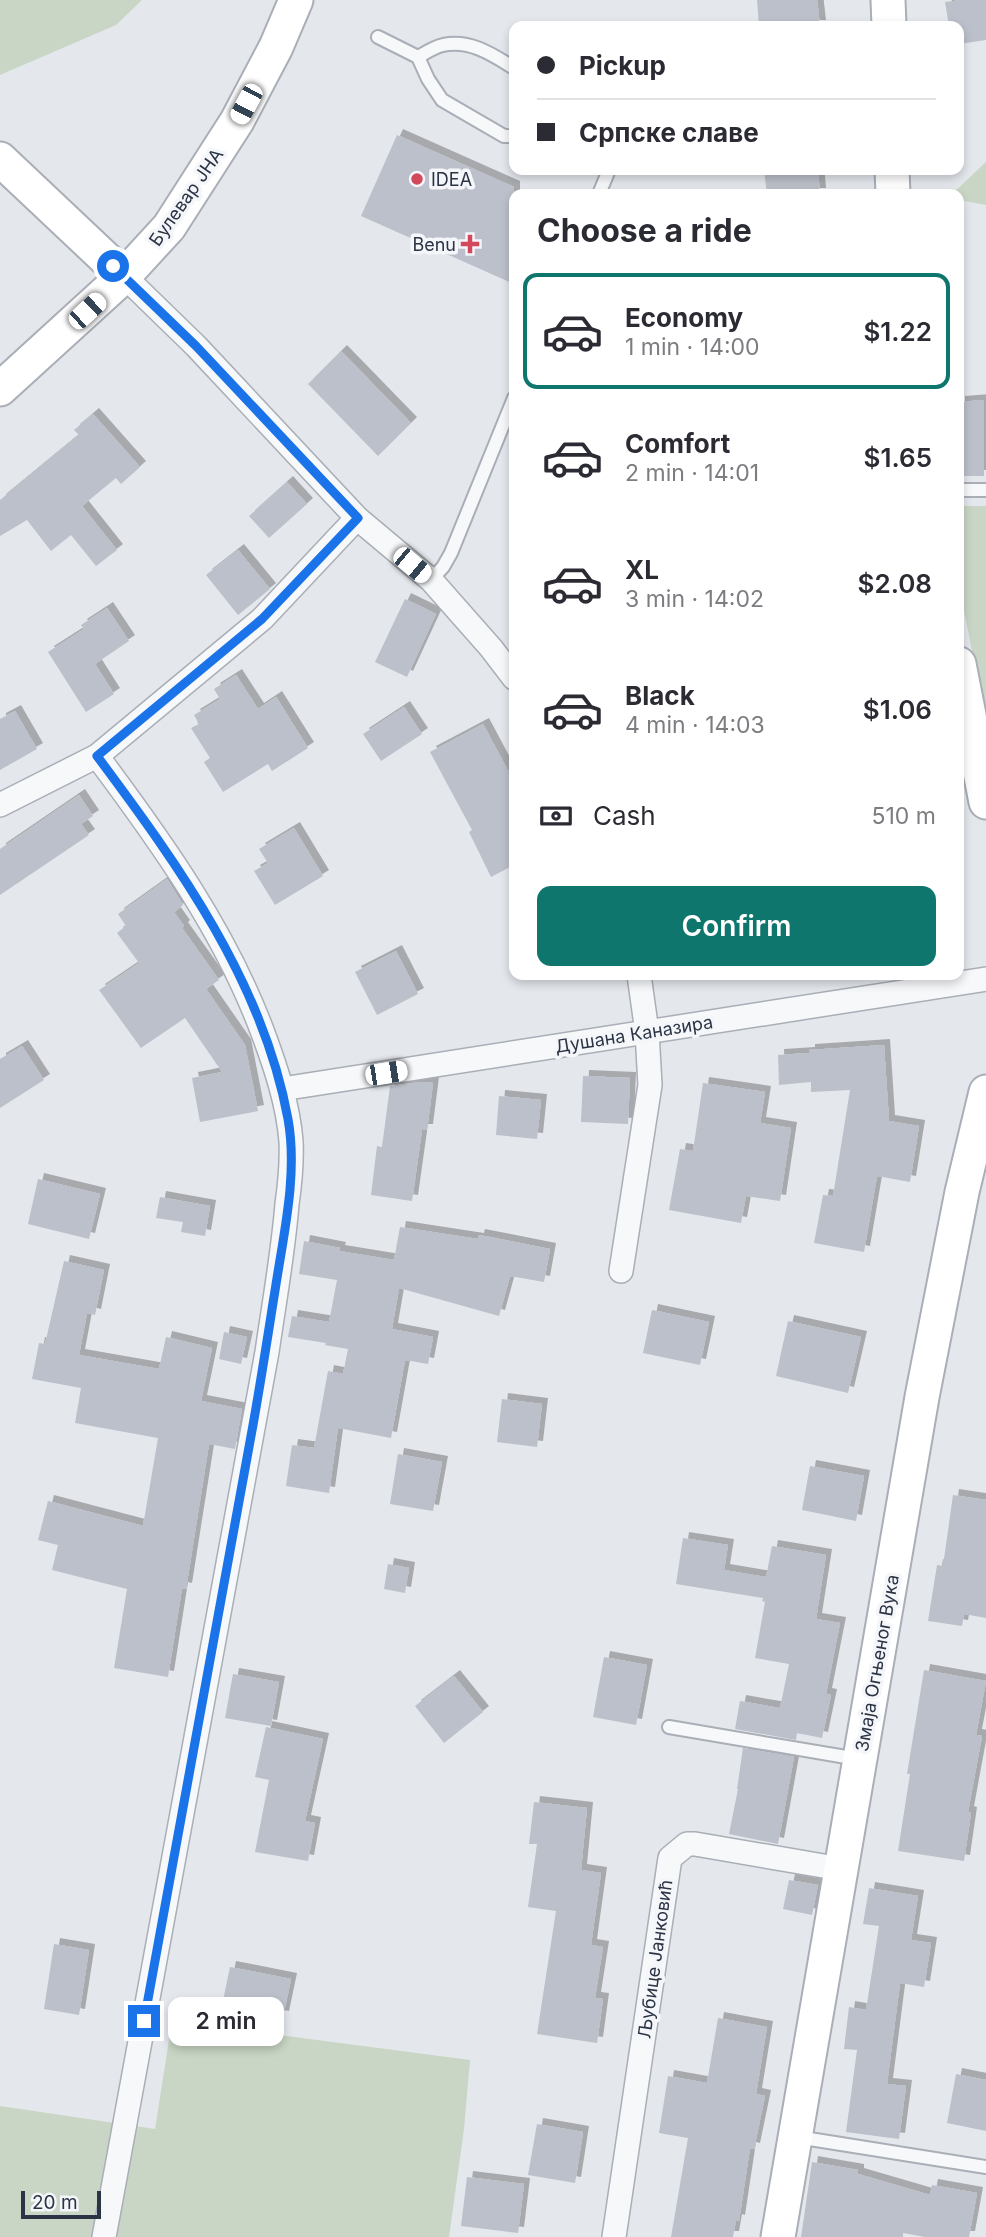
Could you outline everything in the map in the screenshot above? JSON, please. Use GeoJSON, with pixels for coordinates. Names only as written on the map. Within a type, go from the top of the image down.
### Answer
{"type":"FeatureCollection","features":[{"type":"Feature","properties":{"kind":"street","name":"Булевар ЈНА"},"geometry":{"type":"LineString","coordinates":[[0,389],[124,276],[169,227],[213,161],[255,88],[296,0]]}},
{"type":"Feature","properties":{"kind":"street"},"geometry":{"type":"LineString","coordinates":[[888,0],[889,21]]}},
{"type":"Feature","properties":{"kind":"street"},"geometry":{"type":"LineString","coordinates":[[0,159],[196,346],[358,518],[431,580],[509,671]]}},
{"type":"Feature","properties":{"kind":"street"},"geometry":{"type":"LineString","coordinates":[[0,805],[97,756],[262,619],[358,518]]}},
{"type":"Feature","properties":{"kind":"street"},"geometry":{"type":"LineString","coordinates":[[964,690],[986,802]]}},
{"type":"Feature","properties":{"kind":"street"},"geometry":{"type":"LineString","coordinates":[[97,756],[141,814],[189,886],[223,944],[256,1013],[282,1089],[289,1124],[291,1168],[285,1233],[267,1352],[104,2237]]}},
{"type":"Feature","properties":{"kind":"street","name":"Душана Каназира"},"geometry":{"type":"LineString","coordinates":[[282,1089],[986,979]]}},
{"type":"Feature","properties":{"kind":"street"},"geometry":{"type":"LineString","coordinates":[[621,1271],[650,1085],[647,1032],[640,980]]}},
{"type":"Feature","properties":{"kind":"street","name":"Змаја Огњеног Вука"},"geometry":{"type":"LineString","coordinates":[[778,2237],[922,1397],[962,1192],[986,1092]]}},
{"type":"Feature","properties":{"kind":"street","name":"Љубице Јанковић"},"geometry":{"type":"LineString","coordinates":[[614,2237],[670,1858],[687,1844],[695,1844],[841,1868]]}},
{"type":"Feature","properties":{"kind":"lane"},"geometry":{"type":"LineString","coordinates":[[378,37],[418,57],[442,100],[504,136],[509,136]]}},
{"type":"Feature","properties":{"kind":"lane"},"geometry":{"type":"LineString","coordinates":[[418,57],[442,45],[467,44],[486,51],[509,65]]}},
{"type":"Feature","properties":{"kind":"lane"},"geometry":{"type":"LineString","coordinates":[[431,580],[451,553],[509,410]]}},
{"type":"Feature","properties":{"kind":"lane"},"geometry":{"type":"LineString","coordinates":[[964,490],[986,490]]}},
{"type":"Feature","properties":{"kind":"lane"},"geometry":{"type":"LineString","coordinates":[[669,1727],[861,1759]]}},
{"type":"Feature","properties":{"kind":"lane"},"geometry":{"type":"LineString","coordinates":[[796,2137],[986,2167]]}},
{"type":"Feature","properties":{"kind":"green space"},"geometry":{"type":"Polygon","coordinates":[[[0,0],[142,0],[116,25],[0,75],[0,0]]]}},
{"type":"Feature","properties":{"kind":"green space"},"geometry":{"type":"Polygon","coordinates":[[[986,162],[986,205],[964,201],[964,189],[957,189],[986,162]]]}},
{"type":"Feature","properties":{"kind":"green space"},"geometry":{"type":"Polygon","coordinates":[[[964,506],[986,506],[986,720],[964,611],[964,506]]]}},
{"type":"Feature","properties":{"kind":"green space"},"geometry":{"type":"Polygon","coordinates":[[[172,2021],[470,2060],[464,2129],[449,2237],[0,2237],[0,2106],[155,2129],[172,2021]]]}},
{"type":"Feature","properties":{"kind":"building"},"geometry":{"type":"Polygon","coordinates":[[[757,0],[817,0],[819,21],[759,21],[757,0]]]}},
{"type":"Feature","properties":{"kind":"building"},"geometry":{"type":"Polygon","coordinates":[[[986,0],[986,40],[964,43],[964,21],[948,21],[945,2],[986,0]]]}},
{"type":"Feature","properties":{"kind":"building"},"geometry":{"type":"Polygon","coordinates":[[[397,135],[514,187],[509,189],[509,282],[361,216],[397,135]]]}},
{"type":"Feature","properties":{"kind":"building"},"geometry":{"type":"Polygon","coordinates":[[[765,175],[818,175],[820,189],[766,189],[765,175]]]}},
{"type":"Feature","properties":{"kind":"building"},"geometry":{"type":"Polygon","coordinates":[[[341,351],[411,423],[378,456],[308,384],[341,351]]]}},
{"type":"Feature","properties":{"kind":"building"},"geometry":{"type":"Polygon","coordinates":[[[984,400],[984,476],[964,476],[964,402],[984,400]]]}},
{"type":"Feature","properties":{"kind":"building"},"geometry":{"type":"Polygon","coordinates":[[[93,414],[140,467],[121,484],[116,478],[82,506],[117,550],[96,566],[71,535],[51,551],[27,520],[0,536],[0,500],[79,435],[74,430],[93,414]]]}},
{"type":"Feature","properties":{"kind":"building"},"geometry":{"type":"Polygon","coordinates":[[[287,482],[307,504],[269,538],[249,516],[287,482]]]}},
{"type":"Feature","properties":{"kind":"building"},"geometry":{"type":"Polygon","coordinates":[[[238,550],[270,589],[238,615],[206,575],[238,550]]]}},
{"type":"Feature","properties":{"kind":"building"},"geometry":{"type":"Polygon","coordinates":[[[405,599],[436,614],[407,677],[375,662],[405,599]]]}},
{"type":"Feature","properties":{"kind":"building"},"geometry":{"type":"Polygon","coordinates":[[[107,608],[129,641],[95,664],[114,694],[86,712],[48,652],[84,629],[81,625],[107,608]]]}},
{"type":"Feature","properties":{"kind":"building"},"geometry":{"type":"Polygon","coordinates":[[[236,675],[258,709],[276,697],[308,748],[272,771],[268,764],[223,792],[204,762],[210,758],[191,728],[199,724],[194,715],[220,699],[214,689],[236,675]]]}},
{"type":"Feature","properties":{"kind":"building"},"geometry":{"type":"Polygon","coordinates":[[[404,707],[422,734],[381,761],[363,734],[404,707]]]}},
{"type":"Feature","properties":{"kind":"building"},"geometry":{"type":"Polygon","coordinates":[[[15,711],[37,749],[0,770],[0,719],[15,711]]]}},
{"type":"Feature","properties":{"kind":"building"},"geometry":{"type":"Polygon","coordinates":[[[483,724],[509,773],[509,868],[491,877],[469,832],[472,830],[430,752],[483,724]]]}},
{"type":"Feature","properties":{"kind":"building"},"geometry":{"type":"Polygon","coordinates":[[[79,795],[93,816],[81,824],[89,835],[0,895],[0,849],[79,795]]]}},
{"type":"Feature","properties":{"kind":"building"},"geometry":{"type":"Polygon","coordinates":[[[294,828],[323,876],[275,905],[254,871],[268,863],[259,849],[294,828]]]}},
{"type":"Feature","properties":{"kind":"building"},"geometry":{"type":"Polygon","coordinates":[[[167,879],[183,905],[174,912],[184,926],[182,928],[219,980],[206,989],[245,1045],[258,1111],[200,1122],[192,1078],[222,1072],[185,1018],[141,1048],[99,990],[139,963],[117,933],[126,926],[118,914],[167,879]]]}},
{"type":"Feature","properties":{"kind":"building"},"geometry":{"type":"Polygon","coordinates":[[[396,951],[418,994],[377,1015],[355,972],[396,951]]]}},
{"type":"Feature","properties":{"kind":"building"},"geometry":{"type":"Polygon","coordinates":[[[884,1045],[889,1121],[919,1126],[910,1182],[877,1176],[864,1252],[814,1243],[823,1195],[833,1196],[850,1090],[811,1092],[811,1082],[779,1085],[778,1055],[884,1045]]]}},
{"type":"Feature","properties":{"kind":"building"},"geometry":{"type":"Polygon","coordinates":[[[22,1046],[44,1080],[0,1108],[0,1059],[22,1046]]]}},
{"type":"Feature","properties":{"kind":"building"},"geometry":{"type":"Polygon","coordinates":[[[583,1076],[630,1078],[628,1124],[581,1122],[583,1076]]]}},
{"type":"Feature","properties":{"kind":"building"},"geometry":{"type":"Polygon","coordinates":[[[433,1083],[427,1130],[422,1130],[412,1201],[371,1195],[377,1146],[382,1147],[390,1086],[433,1083]]]}},
{"type":"Feature","properties":{"kind":"building"},"geometry":{"type":"Polygon","coordinates":[[[703,1083],[765,1092],[760,1123],[791,1128],[780,1201],[746,1196],[741,1223],[669,1210],[680,1149],[693,1151],[703,1083]]]}},
{"type":"Feature","properties":{"kind":"building"},"geometry":{"type":"Polygon","coordinates":[[[499,1096],[541,1100],[537,1139],[496,1135],[499,1096]]]}},
{"type":"Feature","properties":{"kind":"building"},"geometry":{"type":"Polygon","coordinates":[[[38,1179],[100,1194],[89,1239],[28,1224],[38,1179]]]}},
{"type":"Feature","properties":{"kind":"building"},"geometry":{"type":"Polygon","coordinates":[[[160,1197],[210,1206],[205,1236],[181,1232],[183,1222],[156,1218],[160,1197]]]}},
{"type":"Feature","properties":{"kind":"building"},"geometry":{"type":"Polygon","coordinates":[[[400,1227],[478,1239],[479,1235],[550,1249],[544,1282],[510,1276],[499,1316],[399,1288],[392,1329],[433,1337],[428,1364],[405,1360],[391,1438],[338,1428],[329,1493],[286,1486],[292,1445],[314,1448],[328,1371],[343,1374],[348,1349],[288,1337],[292,1316],[329,1322],[337,1280],[299,1274],[304,1241],[340,1248],[339,1251],[394,1260],[400,1227]]]}},
{"type":"Feature","properties":{"kind":"building"},"geometry":{"type":"Polygon","coordinates":[[[64,1261],[104,1270],[95,1315],[87,1313],[79,1355],[159,1369],[166,1337],[212,1348],[201,1401],[242,1409],[235,1449],[209,1444],[186,1589],[182,1588],[168,1677],[114,1668],[127,1589],[52,1570],[58,1545],[38,1540],[48,1501],[143,1526],[158,1438],[75,1423],[81,1388],[32,1379],[39,1343],[45,1344],[64,1261]]]}},
{"type":"Feature","properties":{"kind":"building"},"geometry":{"type":"Polygon","coordinates":[[[652,1310],[709,1322],[700,1365],[643,1353],[652,1310]]]}},
{"type":"Feature","properties":{"kind":"building"},"geometry":{"type":"Polygon","coordinates":[[[788,1321],[861,1337],[848,1393],[776,1376],[788,1321]]]}},
{"type":"Feature","properties":{"kind":"building"},"geometry":{"type":"Polygon","coordinates":[[[224,1332],[247,1337],[241,1364],[219,1359],[224,1332]]]}},
{"type":"Feature","properties":{"kind":"building"},"geometry":{"type":"Polygon","coordinates":[[[502,1399],[542,1404],[537,1447],[497,1442],[502,1399]]]}},
{"type":"Feature","properties":{"kind":"building"},"geometry":{"type":"Polygon","coordinates":[[[398,1454],[442,1462],[433,1511],[390,1504],[398,1454]]]}},
{"type":"Feature","properties":{"kind":"building"},"geometry":{"type":"Polygon","coordinates":[[[810,1466],[864,1476],[856,1521],[802,1510],[810,1466]]]}},
{"type":"Feature","properties":{"kind":"building"},"geometry":{"type":"Polygon","coordinates":[[[953,1495],[986,1500],[986,1618],[964,1614],[962,1626],[928,1621],[937,1565],[943,1566],[953,1495]]]}},
{"type":"Feature","properties":{"kind":"building"},"geometry":{"type":"Polygon","coordinates":[[[683,1538],[728,1545],[724,1570],[766,1577],[772,1546],[826,1555],[816,1619],[840,1623],[826,1694],[831,1695],[822,1738],[797,1733],[796,1740],[735,1729],[740,1701],[780,1708],[789,1664],[755,1658],[765,1602],[762,1601],[763,1598],[676,1584],[683,1538]]]}},
{"type":"Feature","properties":{"kind":"building"},"geometry":{"type":"Polygon","coordinates":[[[388,1564],[409,1568],[405,1593],[384,1589],[388,1564]]]}},
{"type":"Feature","properties":{"kind":"building"},"geometry":{"type":"Polygon","coordinates":[[[604,1657],[647,1665],[636,1725],[593,1717],[604,1657]]]}},
{"type":"Feature","properties":{"kind":"building"},"geometry":{"type":"Polygon","coordinates":[[[924,1670],[986,1681],[976,1735],[982,1736],[968,1812],[971,1813],[964,1861],[898,1851],[924,1670]]]}},
{"type":"Feature","properties":{"kind":"building"},"geometry":{"type":"Polygon","coordinates":[[[233,1674],[279,1682],[271,1726],[225,1718],[233,1674]]]}},
{"type":"Feature","properties":{"kind":"building"},"geometry":{"type":"Polygon","coordinates":[[[454,1676],[483,1712],[444,1743],[415,1706],[454,1676]]]}},
{"type":"Feature","properties":{"kind":"building"},"geometry":{"type":"Polygon","coordinates":[[[266,1727],[323,1739],[305,1821],[315,1823],[308,1861],[255,1852],[269,1780],[255,1777],[266,1727]]]}},
{"type":"Feature","properties":{"kind":"building"},"geometry":{"type":"Polygon","coordinates":[[[743,1748],[794,1757],[778,1844],[729,1834],[743,1748]]]}},
{"type":"Feature","properties":{"kind":"building"},"geometry":{"type":"Polygon","coordinates":[[[534,1802],[587,1808],[581,1870],[601,1873],[591,1945],[603,1947],[595,1998],[603,1999],[597,2043],[537,2034],[556,1911],[528,1907],[537,1844],[529,1844],[534,1802]]]}},
{"type":"Feature","properties":{"kind":"building"},"geometry":{"type":"Polygon","coordinates":[[[789,1880],[818,1885],[812,1915],[783,1909],[789,1880]]]}},
{"type":"Feature","properties":{"kind":"building"},"geometry":{"type":"Polygon","coordinates":[[[869,1888],[918,1896],[911,1940],[931,1943],[924,1987],[900,1983],[887,2084],[906,2086],[899,2139],[846,2132],[857,2050],[844,2049],[849,2007],[866,2010],[879,1926],[863,1924],[869,1888]]]}},
{"type":"Feature","properties":{"kind":"building"},"geometry":{"type":"Polygon","coordinates":[[[54,1944],[89,1950],[79,2015],[44,2009],[54,1944]]]}},
{"type":"Feature","properties":{"kind":"building"},"geometry":{"type":"Polygon","coordinates":[[[230,1967],[291,1979],[283,2017],[222,2005],[230,1967]]]}},
{"type":"Feature","properties":{"kind":"building"},"geometry":{"type":"Polygon","coordinates":[[[718,2018],[767,2027],[756,2094],[765,2096],[754,2149],[750,2148],[739,2221],[736,2220],[733,2237],[671,2237],[688,2138],[659,2133],[668,2076],[707,2083],[718,2018]]]}},
{"type":"Feature","properties":{"kind":"building"},"geometry":{"type":"Polygon","coordinates":[[[956,2074],[986,2080],[986,2131],[947,2123],[956,2074]]]}},
{"type":"Feature","properties":{"kind":"building"},"geometry":{"type":"Polygon","coordinates":[[[537,2124],[583,2132],[575,2183],[528,2175],[537,2124]]]}},
{"type":"Feature","properties":{"kind":"building"},"geometry":{"type":"Polygon","coordinates":[[[812,2162],[858,2170],[858,2174],[930,2195],[932,2185],[977,2193],[969,2237],[925,2237],[903,2233],[903,2237],[801,2237],[812,2162]]]}},
{"type":"Feature","properties":{"kind":"building"},"geometry":{"type":"Polygon","coordinates":[[[467,2177],[524,2184],[518,2233],[461,2226],[467,2177]]]}},
{"type":"Feature","properties":{"kind":"place","name":"IDEA"},"geometry":{"type":"Point","coordinates":[417,179]}},
{"type":"Feature","properties":{"kind":"place","name":"Benu"},"geometry":{"type":"Point","coordinates":[470,244]}},
{"type":"Feature","properties":{"kind":"route"},"geometry":{"type":"LineString","coordinates":[[113,266],[196,346],[358,518],[262,619],[97,756],[141,814],[189,886],[223,944],[256,1013],[275,1065],[291,1142],[285,1233],[267,1352],[144,2021]]}}]}
